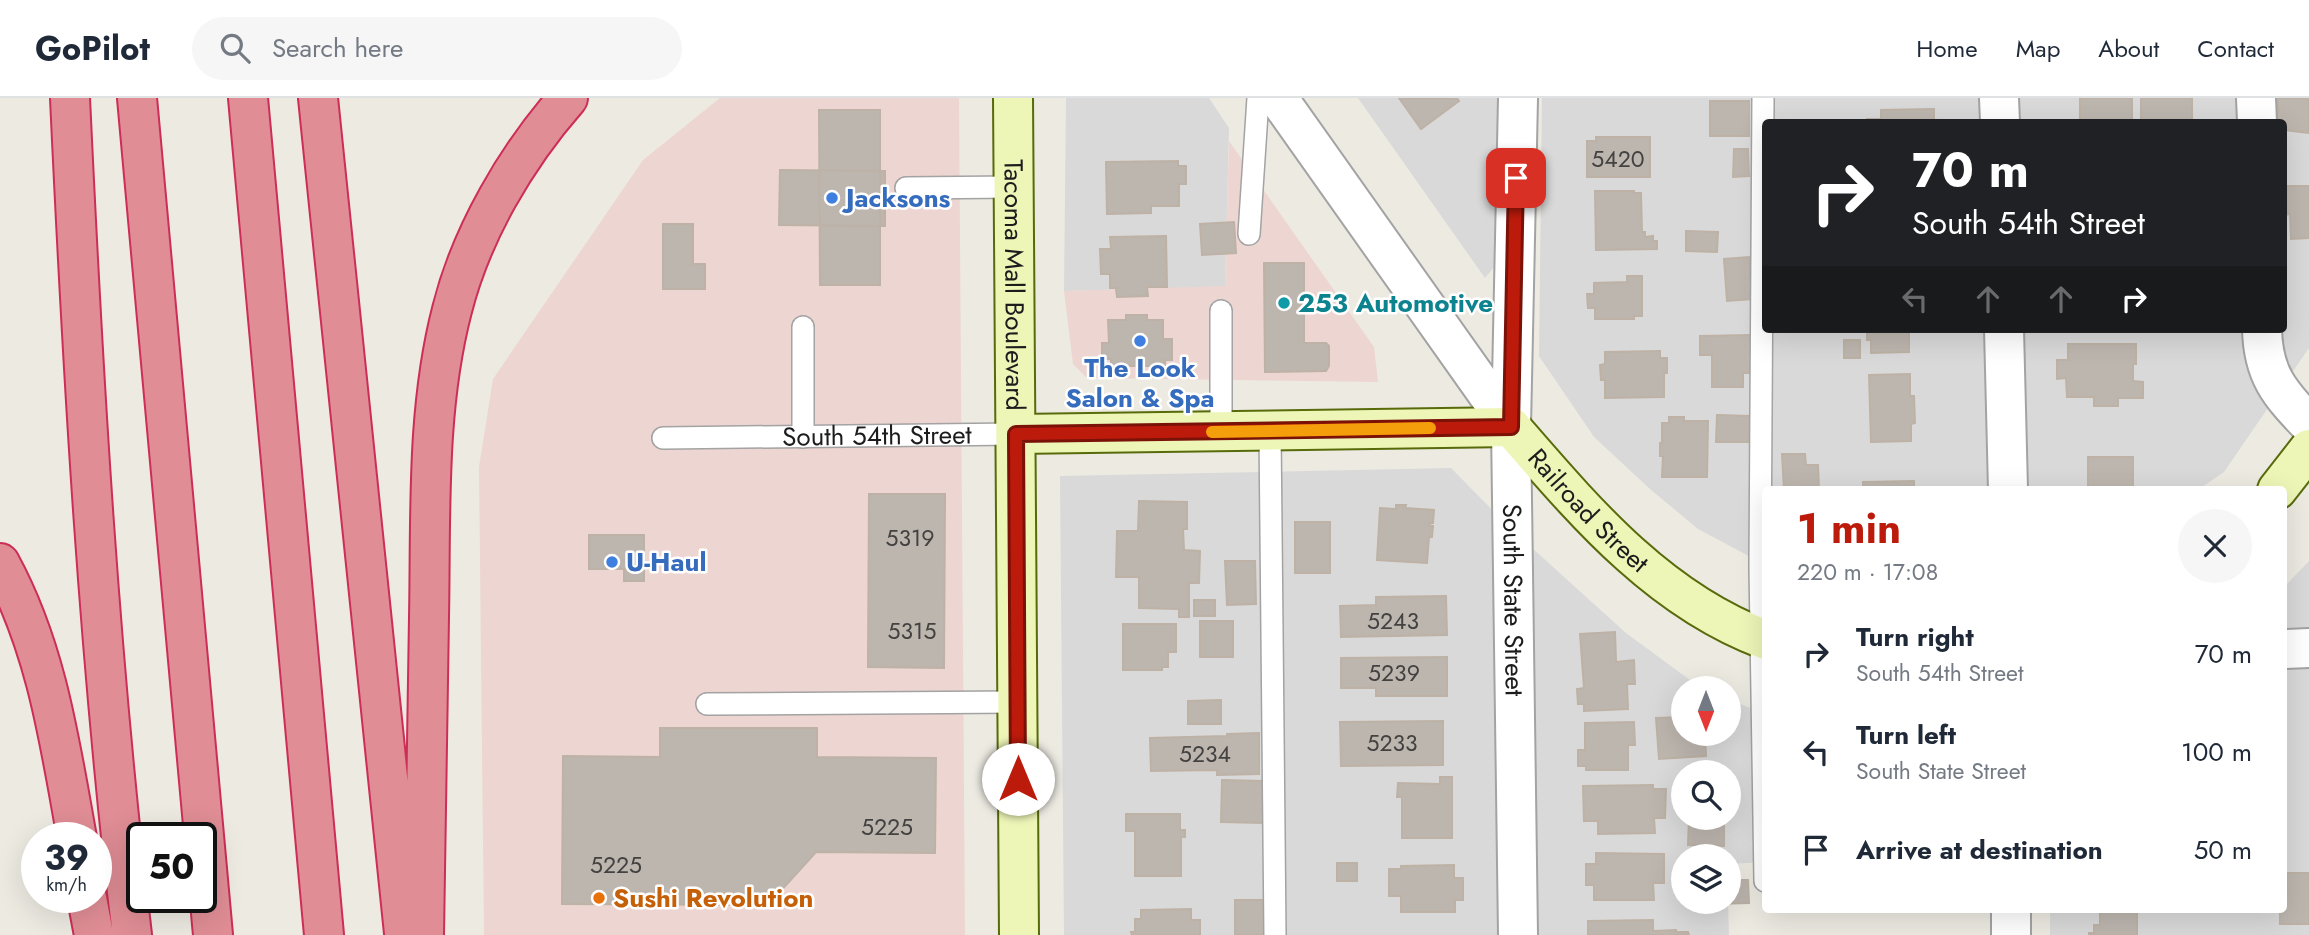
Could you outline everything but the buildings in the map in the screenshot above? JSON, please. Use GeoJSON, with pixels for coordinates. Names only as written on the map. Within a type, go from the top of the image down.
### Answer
{"type":"FeatureCollection","features":[{"type":"Feature","properties":{"kind":"highway"},"geometry":{"type":"LineString","coordinates":[[70,98],[78,271],[98,577],[121,845],[132,935]]}},
{"type":"Feature","properties":{"kind":"highway"},"geometry":{"type":"LineString","coordinates":[[137,98],[213,935]]}},
{"type":"Feature","properties":{"kind":"highway"},"geometry":{"type":"LineString","coordinates":[[248,98],[324,935]]}},
{"type":"Feature","properties":{"kind":"highway"},"geometry":{"type":"LineString","coordinates":[[318,98],[404,935]]}},
{"type":"Feature","properties":{"kind":"highway"},"geometry":{"type":"LineString","coordinates":[[424,935],[431,489],[438,383],[444,343],[452,308],[481,231],[520,162],[568,98]]}},
{"type":"Feature","properties":{"kind":"highway"},"geometry":{"type":"LineString","coordinates":[[0,563],[29,629],[48,687],[74,822]]}},
{"type":"Feature","properties":{"kind":"highway"},"geometry":{"type":"LineString","coordinates":[[90,913],[94,935]]}},
{"type":"Feature","properties":{"kind":"street","name":"Tacoma Mall Boulevard"},"geometry":{"type":"LineString","coordinates":[[1013,98],[1019,935]]}},
{"type":"Feature","properties":{"kind":"street","name":"Railroad Street"},"geometry":{"type":"LineString","coordinates":[[1278,98],[1511,427],[1595,522],[1652,575],[1715,615],[1762,639]]}},
{"type":"Feature","properties":{"kind":"street","name":"South State Street"},"geometry":{"type":"LineString","coordinates":[[1518,98],[1511,427],[1518,935]]}},
{"type":"Feature","properties":{"kind":"street"},"geometry":{"type":"LineString","coordinates":[[1999,98],[2000,119]]}},
{"type":"Feature","properties":{"kind":"street"},"geometry":{"type":"LineString","coordinates":[[2256,98],[2257,119]]}},
{"type":"Feature","properties":{"kind":"street"},"geometry":{"type":"LineString","coordinates":[[2004,333],[2008,486]]}},
{"type":"Feature","properties":{"kind":"street"},"geometry":{"type":"LineString","coordinates":[[2262,333],[2264,359],[2270,377],[2309,424]]}},
{"type":"Feature","properties":{"kind":"street","name":"South 54th Street"},"geometry":{"type":"LineString","coordinates":[[1016,434],[1511,427]]}},
{"type":"Feature","properties":{"kind":"street"},"geometry":{"type":"LineString","coordinates":[[2280,486],[2309,449]]}},
{"type":"Feature","properties":{"kind":"street"},"geometry":{"type":"LineString","coordinates":[[2287,649],[2309,649]]}},
{"type":"Feature","properties":{"kind":"street"},"geometry":{"type":"LineString","coordinates":[[2011,913],[2011,935]]}},
{"type":"Feature","properties":{"kind":"lane"},"geometry":{"type":"LineString","coordinates":[[1249,234],[1258,98]]}},
{"type":"Feature","properties":{"kind":"lane"},"geometry":{"type":"LineString","coordinates":[[1763,98],[1763,119]]}},
{"type":"Feature","properties":{"kind":"lane"},"geometry":{"type":"LineString","coordinates":[[906,188],[1014,187]]}},
{"type":"Feature","properties":{"kind":"lane"},"geometry":{"type":"LineString","coordinates":[[1762,254],[1762,604]]}},
{"type":"Feature","properties":{"kind":"lane"},"geometry":{"type":"LineString","coordinates":[[1221,311],[1221,431]]}},
{"type":"Feature","properties":{"kind":"lane"},"geometry":{"type":"LineString","coordinates":[[803,327],[803,437]]}},
{"type":"Feature","properties":{"kind":"lane"},"geometry":{"type":"LineString","coordinates":[[1270,430],[1275,935]]}},
{"type":"Feature","properties":{"kind":"lane","name":"South 54th Street"},"geometry":{"type":"LineString","coordinates":[[663,438],[1016,434]]}},
{"type":"Feature","properties":{"kind":"lane"},"geometry":{"type":"LineString","coordinates":[[707,704],[1018,702]]}},
{"type":"Feature","properties":{"kind":"shaded area"},"geometry":{"type":"Polygon","coordinates":[[[720,98],[959,98],[965,935],[484,935],[479,467],[493,379],[643,160],[720,98]]]}},
{"type":"Feature","properties":{"kind":"shaded area"},"geometry":{"type":"Polygon","coordinates":[[[1066,98],[1209,98],[1229,128],[1225,287],[1064,291],[1066,98]]]}},
{"type":"Feature","properties":{"kind":"shaded area"},"geometry":{"type":"Polygon","coordinates":[[[1358,98],[1500,98],[1500,260],[1485,278],[1358,98]]]}},
{"type":"Feature","properties":{"kind":"shaded area"},"geometry":{"type":"Polygon","coordinates":[[[1542,98],[2309,98],[2309,348],[2224,472],[2204,486],[1762,486],[1760,562],[1698,529],[1594,437],[1539,356],[1542,98]]]}},
{"type":"Feature","properties":{"kind":"shaded area"},"geometry":{"type":"Polygon","coordinates":[[[1229,141],[1374,347],[1378,382],[1087,378],[1073,364],[1064,291],[1225,286],[1229,141]]]}},
{"type":"Feature","properties":{"kind":"shaded area"},"geometry":{"type":"Polygon","coordinates":[[[1451,468],[1512,530],[1626,633],[1684,676],[1671,676],[1671,746],[1741,746],[1741,704],[1762,713],[1762,862],[1741,863],[1741,844],[1671,844],[1671,914],[1728,914],[1729,935],[1064,935],[1060,476],[1451,468]]]}},
{"type":"Feature","properties":{"kind":"shaded area"},"geometry":{"type":"Polygon","coordinates":[[[2309,561],[2309,935],[2050,935],[2050,913],[2287,913],[2287,584],[2309,561]]]}},
{"type":"Feature","properties":{"kind":"slow traffic"},"geometry":{"type":"LineString","coordinates":[[1212,432],[1430,428]]}},
{"type":"Feature","properties":{"kind":"place","name":"Jacksons"},"geometry":{"type":"Point","coordinates":[832,198]}},
{"type":"Feature","properties":{"kind":"place","name":"253 Automotive"},"geometry":{"type":"Point","coordinates":[1284,303]}},
{"type":"Feature","properties":{"kind":"place","name":"The Look Salon & Spa"},"geometry":{"type":"Point","coordinates":[1140,341]}},
{"type":"Feature","properties":{"kind":"place","name":"U-Haul"},"geometry":{"type":"Point","coordinates":[612,562]}},
{"type":"Feature","properties":{"kind":"place","name":"Sushi Revolution"},"geometry":{"type":"Point","coordinates":[599,898]}},
{"type":"Feature","properties":{"kind":"route"},"geometry":{"type":"LineString","coordinates":[[1018,779],[1016,434],[1511,427],[1516,178]]}}]}
